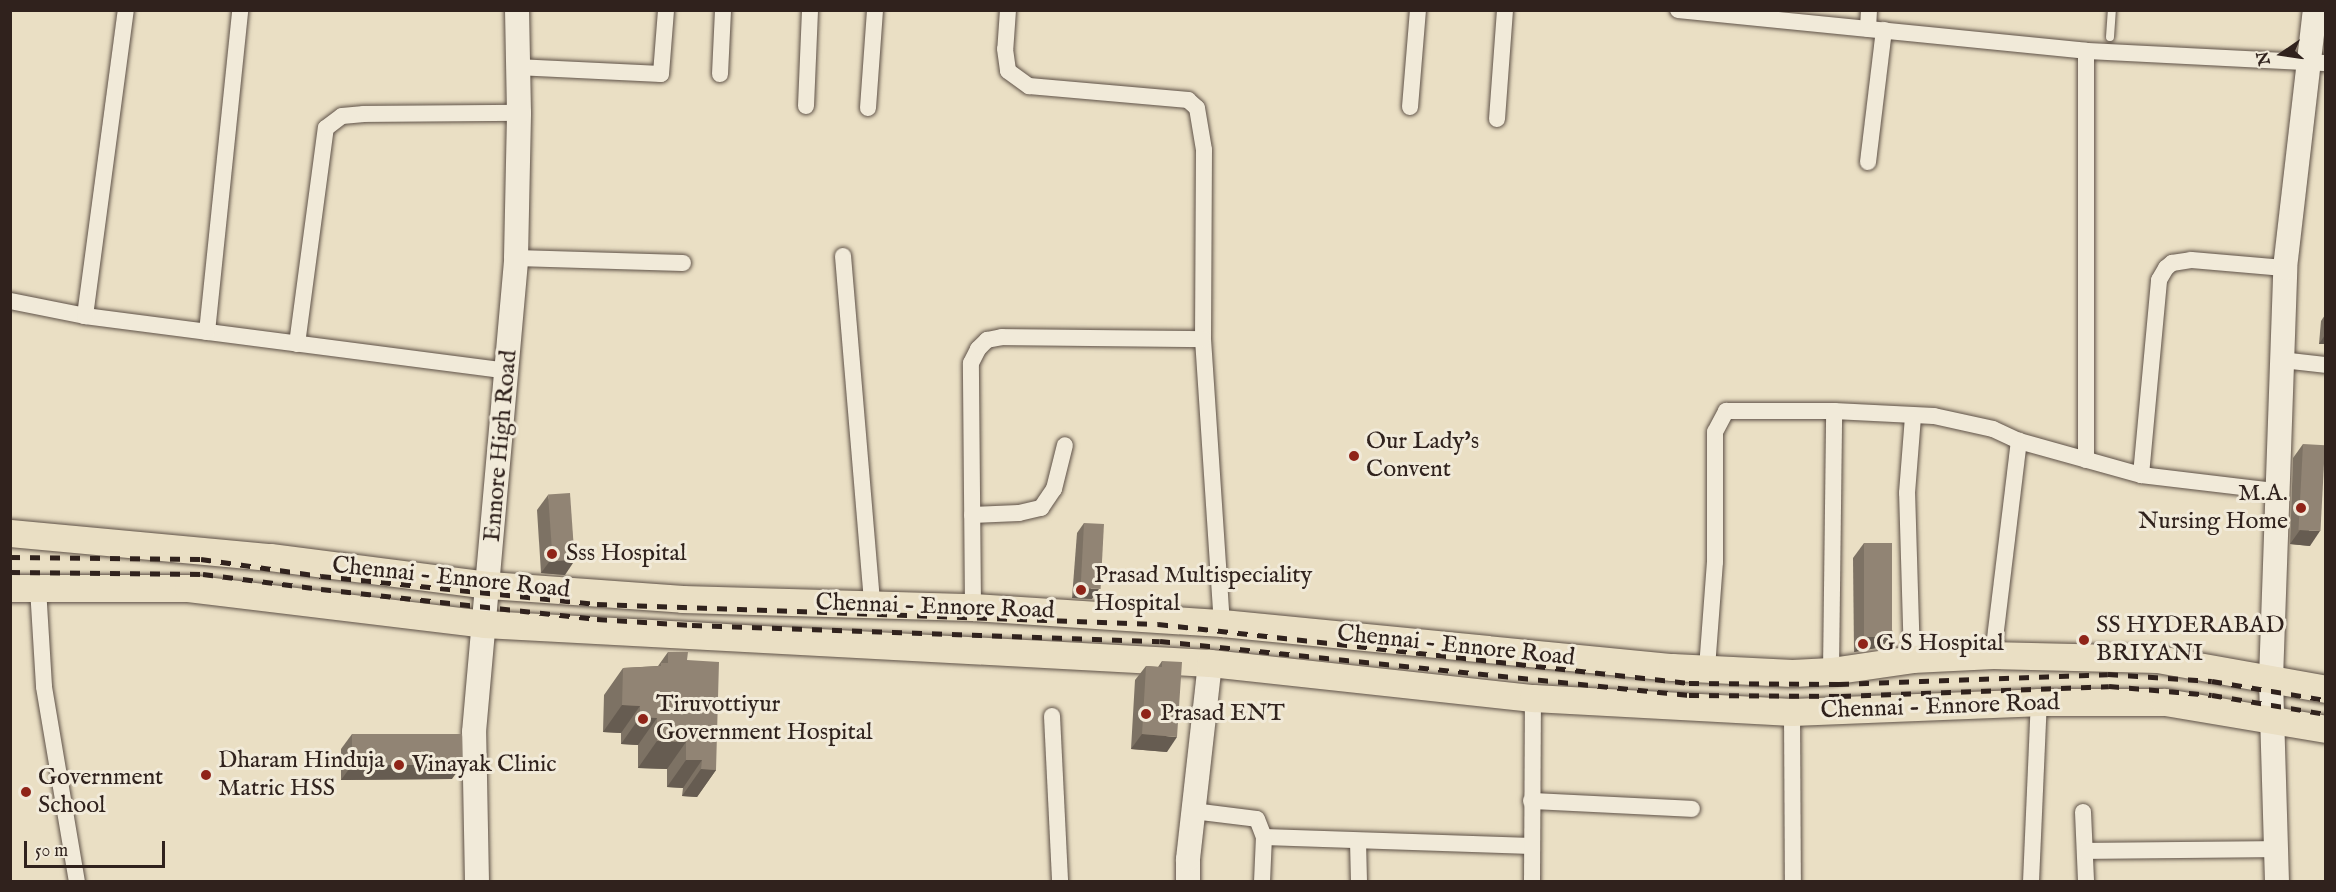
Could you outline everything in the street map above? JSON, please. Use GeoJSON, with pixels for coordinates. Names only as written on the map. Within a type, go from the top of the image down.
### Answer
{"type":"FeatureCollection","features":[{"type":"Feature","properties":{"kind":"main road","name":"Chennai - Ennore Road"},"geometry":{"type":"LineString","coordinates":[[10,533],[270,556],[489,585],[682,599],[973,607],[1222,623],[1529,654],[1716,669],[1792,673],[1831,671],[1912,659],[1993,655],[2158,659],[2325,689]]}},
{"type":"Feature","properties":{"kind":"main road","name":"Chennai - Ennore Road"},"geometry":{"type":"LineString","coordinates":[[10,588],[188,588],[484,624],[1210,663],[1533,698],[1792,712],[2038,702],[2165,702],[2325,729]]}},
{"type":"Feature","properties":{"kind":"main road"},"geometry":{"type":"LineString","coordinates":[[1716,669],[1723,708]]}},
{"type":"Feature","properties":{"kind":"street"},"geometry":{"type":"LineString","coordinates":[[85,316],[126,10]]}},
{"type":"Feature","properties":{"kind":"street"},"geometry":{"type":"LineString","coordinates":[[207,332],[240,10]]}},
{"type":"Feature","properties":{"kind":"street","name":"Ennore High Road"},"geometry":{"type":"LineString","coordinates":[[477,882],[474,732],[489,585],[516,258],[519,113],[516,67],[517,10]]}},
{"type":"Feature","properties":{"kind":"street"},"geometry":{"type":"LineString","coordinates":[[516,67],[661,74],[666,10]]}},
{"type":"Feature","properties":{"kind":"street"},"geometry":{"type":"LineString","coordinates":[[720,74],[723,10]]}},
{"type":"Feature","properties":{"kind":"street"},"geometry":{"type":"LineString","coordinates":[[806,106],[810,10]]}},
{"type":"Feature","properties":{"kind":"street"},"geometry":{"type":"LineString","coordinates":[[868,108],[875,10]]}},
{"type":"Feature","properties":{"kind":"street"},"geometry":{"type":"LineString","coordinates":[[1008,10],[1005,49],[1008,71],[1029,86],[1188,100],[1197,108],[1204,150],[1203,339],[1222,623]]}},
{"type":"Feature","properties":{"kind":"street"},"geometry":{"type":"LineString","coordinates":[[1410,107],[1418,10]]}},
{"type":"Feature","properties":{"kind":"street"},"geometry":{"type":"LineString","coordinates":[[1497,119],[1506,10]]}},
{"type":"Feature","properties":{"kind":"street"},"geometry":{"type":"LineString","coordinates":[[1677,10],[1767,15],[1876,30],[2086,51],[2317,62]]}},
{"type":"Feature","properties":{"kind":"street"},"geometry":{"type":"LineString","coordinates":[[1868,162],[1876,30],[1869,10]]}},
{"type":"Feature","properties":{"kind":"street"},"geometry":{"type":"LineString","coordinates":[[2277,882],[2271,679],[2285,268],[2317,62],[2315,10]]}},
{"type":"Feature","properties":{"kind":"street"},"geometry":{"type":"LineString","coordinates":[[2086,51],[2086,460]]}},
{"type":"Feature","properties":{"kind":"street"},"geometry":{"type":"LineString","coordinates":[[297,344],[326,128],[342,116],[364,114],[519,113]]}},
{"type":"Feature","properties":{"kind":"street"},"geometry":{"type":"LineString","coordinates":[[843,256],[872,604]]}},
{"type":"Feature","properties":{"kind":"street"},"geometry":{"type":"LineString","coordinates":[[516,258],[683,263]]}},
{"type":"Feature","properties":{"kind":"street"},"geometry":{"type":"LineString","coordinates":[[2141,476],[2159,280],[2166,268],[2172,263],[2191,260],[2285,268]]}},
{"type":"Feature","properties":{"kind":"street"},"geometry":{"type":"LineString","coordinates":[[10,301],[85,316],[507,371]]}},
{"type":"Feature","properties":{"kind":"street"},"geometry":{"type":"LineString","coordinates":[[973,607],[971,363],[978,349],[987,340],[1002,337],[1203,339]]}},
{"type":"Feature","properties":{"kind":"street"},"geometry":{"type":"LineString","coordinates":[[2282,360],[2325,365]]}},
{"type":"Feature","properties":{"kind":"street"},"geometry":{"type":"LineString","coordinates":[[1716,669],[1715,432],[1726,411],[1834,411],[1934,416],[1993,429],[2019,441],[2141,476],[2276,491]]}},
{"type":"Feature","properties":{"kind":"street"},"geometry":{"type":"LineString","coordinates":[[1831,671],[1834,411]]}},
{"type":"Feature","properties":{"kind":"street"},"geometry":{"type":"LineString","coordinates":[[1912,659],[1907,492],[1913,416]]}},
{"type":"Feature","properties":{"kind":"street"},"geometry":{"type":"LineString","coordinates":[[1993,655],[2019,441]]}},
{"type":"Feature","properties":{"kind":"street"},"geometry":{"type":"LineString","coordinates":[[972,515],[1019,513],[1041,508],[1054,489],[1065,445]]}},
{"type":"Feature","properties":{"kind":"street"},"geometry":{"type":"LineString","coordinates":[[38,588],[44,687],[77,882]]}},
{"type":"Feature","properties":{"kind":"street"},"geometry":{"type":"LineString","coordinates":[[1188,882],[1193,811],[1210,663]]}},
{"type":"Feature","properties":{"kind":"street"},"geometry":{"type":"LineString","coordinates":[[1532,882],[1533,698]]}},
{"type":"Feature","properties":{"kind":"street"},"geometry":{"type":"LineString","coordinates":[[2031,882],[2038,702]]}},
{"type":"Feature","properties":{"kind":"street"},"geometry":{"type":"LineString","coordinates":[[1792,712],[1793,882]]}},
{"type":"Feature","properties":{"kind":"street"},"geometry":{"type":"LineString","coordinates":[[1052,716],[1060,882]]}},
{"type":"Feature","properties":{"kind":"street"},"geometry":{"type":"LineString","coordinates":[[1531,801],[1692,809]]}},
{"type":"Feature","properties":{"kind":"street"},"geometry":{"type":"LineString","coordinates":[[1193,811],[1257,819],[1264,837],[1262,882]]}},
{"type":"Feature","properties":{"kind":"street"},"geometry":{"type":"LineString","coordinates":[[2083,812],[2086,882]]}},
{"type":"Feature","properties":{"kind":"street"},"geometry":{"type":"LineString","coordinates":[[1264,837],[1532,846]]}},
{"type":"Feature","properties":{"kind":"street"},"geometry":{"type":"LineString","coordinates":[[1358,841],[1359,882]]}},
{"type":"Feature","properties":{"kind":"street"},"geometry":{"type":"LineString","coordinates":[[2085,851],[2277,849]]}},
{"type":"Feature","properties":{"kind":"lane"},"geometry":{"type":"LineString","coordinates":[[2110,37],[2112,10]]}},
{"type":"Feature","properties":{"kind":"building"},"geometry":{"type":"Polygon","coordinates":[[[2303,444],[2325,445],[2320,531],[2298,530],[2303,444]]]}},
{"type":"Feature","properties":{"kind":"building"},"geometry":{"type":"Polygon","coordinates":[[[570,493],[575,560],[553,561],[548,495],[570,493]]]}},
{"type":"Feature","properties":{"kind":"building"},"geometry":{"type":"Polygon","coordinates":[[[1084,523],[1104,524],[1101,589],[1081,588],[1084,523]]]}},
{"type":"Feature","properties":{"kind":"building"},"geometry":{"type":"Polygon","coordinates":[[[1864,543],[1892,543],[1892,637],[1864,637],[1864,543]]]}},
{"type":"Feature","properties":{"kind":"building"},"geometry":{"type":"Polygon","coordinates":[[[668,652],[688,652],[687,660],[719,662],[716,770],[701,769],[702,760],[686,760],[686,742],[657,741],[657,718],[640,717],[640,706],[622,705],[623,668],[661,666],[661,663],[668,663],[668,652]]]}},
{"type":"Feature","properties":{"kind":"building"},"geometry":{"type":"Polygon","coordinates":[[[1162,661],[1182,662],[1177,737],[1142,734],[1146,666],[1162,667],[1162,661]]]}},
{"type":"Feature","properties":{"kind":"building"},"geometry":{"type":"Polygon","coordinates":[[[352,734],[462,734],[462,765],[352,765],[352,734]]]}},
{"type":"Feature","properties":{"kind":"railway"},"geometry":{"type":"LineString","coordinates":[[10,557],[201,559],[321,576],[597,604],[1158,624],[1689,683],[1839,684],[2108,674],[2212,681],[2326,700]]}},
{"type":"Feature","properties":{"kind":"railway"},"geometry":{"type":"LineString","coordinates":[[10,572],[203,574],[597,619],[692,625],[1160,641],[1689,695],[1841,696],[2109,686],[2212,695],[2326,714]]}},
{"type":"Feature","properties":{"kind":"place","name":"Our Lady's Convent"},"geometry":{"type":"Point","coordinates":[1354,456]}},
{"type":"Feature","properties":{"kind":"place","name":"M.A. Nursing Home"},"geometry":{"type":"Point","coordinates":[2301,508]}},
{"type":"Feature","properties":{"kind":"place","name":"Sss Hospital"},"geometry":{"type":"Point","coordinates":[552,554]}},
{"type":"Feature","properties":{"kind":"place","name":"Prasad Multispeciality Hospital"},"geometry":{"type":"Point","coordinates":[1081,590]}},
{"type":"Feature","properties":{"kind":"place","name":"SS HYDERABAD BRIYANI"},"geometry":{"type":"Point","coordinates":[2084,640]}},
{"type":"Feature","properties":{"kind":"place","name":"G S Hospital"},"geometry":{"type":"Point","coordinates":[1863,644]}},
{"type":"Feature","properties":{"kind":"place","name":"Prasad ENT"},"geometry":{"type":"Point","coordinates":[1146,714]}},
{"type":"Feature","properties":{"kind":"place","name":"Tiruvottiyur Government Hospital"},"geometry":{"type":"Point","coordinates":[643,719]}},
{"type":"Feature","properties":{"kind":"place","name":"Vinayak Clinic"},"geometry":{"type":"Point","coordinates":[399,765]}},
{"type":"Feature","properties":{"kind":"place","name":"Dharam Hinduja Matric HSS"},"geometry":{"type":"Point","coordinates":[206,775]}},
{"type":"Feature","properties":{"kind":"place","name":"Government School"},"geometry":{"type":"Point","coordinates":[26,792]}}]}
